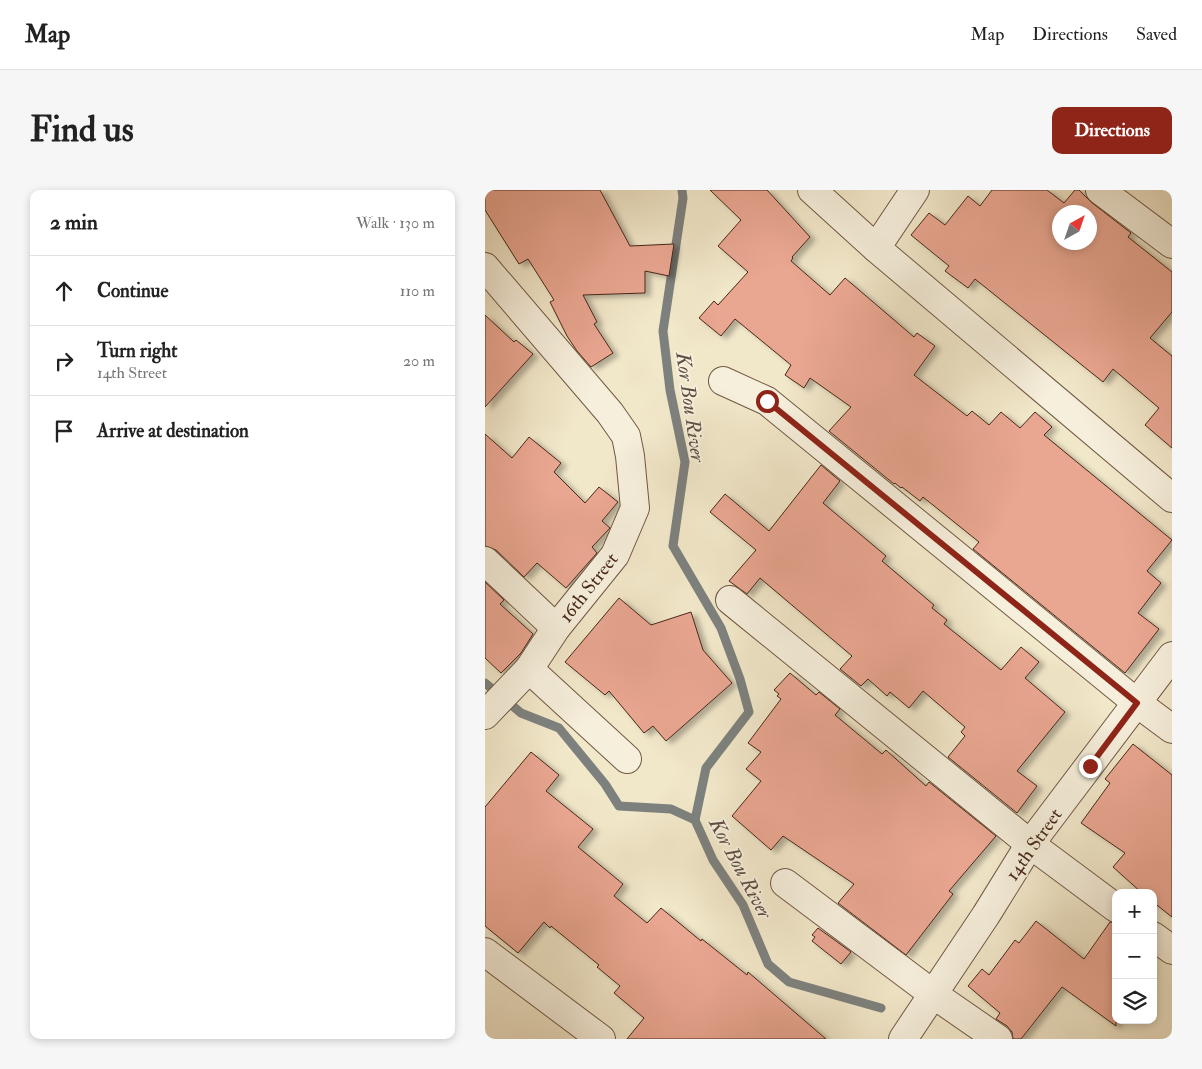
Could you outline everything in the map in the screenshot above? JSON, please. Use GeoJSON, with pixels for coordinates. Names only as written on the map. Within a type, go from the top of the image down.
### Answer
{"type":"FeatureCollection","features":[{"type":"Feature","properties":{"kind":"street"},"geometry":{"type":"LineString","coordinates":[[812,190],[876,248],[1172,498]]}},
{"type":"Feature","properties":{"kind":"street"},"geometry":{"type":"LineString","coordinates":[[876,248],[915,190]]}},
{"type":"Feature","properties":{"kind":"street"},"geometry":{"type":"LineString","coordinates":[[1100,190],[1172,244]]}},
{"type":"Feature","properties":{"kind":"street","name":"16th Street"},"geometry":{"type":"LineString","coordinates":[[485,267],[610,413],[626,436],[635,508],[615,555],[555,628],[529,669],[485,715]]}},
{"type":"Feature","properties":{"kind":"street"},"geometry":{"type":"LineString","coordinates":[[723,381],[767,401],[1137,703],[1172,729]]}},
{"type":"Feature","properties":{"kind":"street"},"geometry":{"type":"LineString","coordinates":[[485,561],[555,628]]}},
{"type":"Feature","properties":{"kind":"street"},"geometry":{"type":"LineString","coordinates":[[730,600],[1030,844],[1112,905]]}},
{"type":"Feature","properties":{"kind":"street","name":"14th Street"},"geometry":{"type":"LineString","coordinates":[[903,1039],[986,916],[1030,844],[1172,656]]}},
{"type":"Feature","properties":{"kind":"street"},"geometry":{"type":"LineString","coordinates":[[529,669],[627,759]]}},
{"type":"Feature","properties":{"kind":"street"},"geometry":{"type":"LineString","coordinates":[[785,883],[933,994],[998,1039]]}},
{"type":"Feature","properties":{"kind":"street"},"geometry":{"type":"LineString","coordinates":[[1157,939],[1172,950]]}},
{"type":"Feature","properties":{"kind":"street"},"geometry":{"type":"LineString","coordinates":[[485,952],[601,1039]]}},
{"type":"Feature","properties":{"kind":"building"},"geometry":{"type":"Polygon","coordinates":[[[485,190],[600,190],[630,246],[674,244],[669,276],[645,271],[645,293],[583,295],[597,322],[594,324],[613,353],[591,367],[577,351],[567,336],[550,302],[554,300],[528,259],[519,264],[485,210],[485,190]]]}},
{"type":"Feature","properties":{"kind":"building"},"geometry":{"type":"Polygon","coordinates":[[[710,190],[767,190],[810,237],[792,257],[791,261],[830,295],[845,278],[914,337],[917,333],[935,346],[914,375],[967,416],[972,411],[989,425],[1001,412],[1020,428],[1035,412],[1052,427],[1044,435],[1172,540],[1147,571],[1161,583],[1138,613],[1159,629],[1125,673],[973,549],[979,542],[923,497],[920,501],[902,487],[894,484],[829,431],[851,407],[810,378],[804,388],[785,375],[791,365],[735,319],[721,336],[699,318],[714,301],[718,305],[748,272],[718,246],[741,220],[710,190]]]}},
{"type":"Feature","properties":{"kind":"building"},"geometry":{"type":"Polygon","coordinates":[[[992,190],[1047,190],[1064,203],[1075,190],[1079,190],[1095,205],[1052,205],[1052,250],[1097,250],[1097,207],[1131,233],[1128,237],[1172,272],[1172,312],[1150,338],[1172,356],[1172,448],[1145,425],[1159,408],[1113,369],[1103,382],[975,279],[968,288],[945,271],[949,266],[911,235],[929,213],[945,225],[968,196],[980,206],[992,190]]]}},
{"type":"Feature","properties":{"kind":"building"},"geometry":{"type":"Polygon","coordinates":[[[485,315],[514,342],[516,340],[533,354],[485,407],[485,315]]]}},
{"type":"Feature","properties":{"kind":"building"},"geometry":{"type":"Polygon","coordinates":[[[485,434],[512,458],[529,437],[561,463],[554,472],[585,503],[599,487],[618,502],[602,521],[610,528],[592,547],[597,553],[566,588],[537,563],[524,577],[496,550],[485,546],[485,434]]]}},
{"type":"Feature","properties":{"kind":"building"},"geometry":{"type":"Polygon","coordinates":[[[821,465],[840,481],[823,503],[886,556],[882,561],[934,605],[932,608],[947,620],[944,624],[1001,670],[1021,647],[1039,662],[1025,678],[1065,712],[1017,771],[1037,786],[1017,813],[948,757],[965,736],[961,732],[965,727],[923,691],[909,708],[890,692],[887,696],[868,679],[861,686],[840,669],[852,656],[760,578],[747,594],[729,581],[756,550],[710,512],[725,494],[769,531],[821,465]]]}},
{"type":"Feature","properties":{"kind":"building"},"geometry":{"type":"Polygon","coordinates":[[[485,582],[504,600],[500,604],[533,634],[521,653],[501,673],[485,658],[485,582]]]}},
{"type":"Feature","properties":{"kind":"building"},"geometry":{"type":"Polygon","coordinates":[[[619,598],[651,625],[691,612],[703,650],[732,683],[666,741],[653,726],[644,733],[609,691],[605,695],[565,662],[619,598]]]}},
{"type":"Feature","properties":{"kind":"building"},"geometry":{"type":"Polygon","coordinates":[[[790,673],[816,695],[819,692],[840,709],[835,715],[882,754],[886,750],[926,786],[929,782],[996,836],[949,891],[953,894],[906,955],[838,903],[854,884],[783,836],[771,850],[732,816],[761,781],[746,769],[761,752],[748,743],[781,699],[774,690],[790,673]]]}},
{"type":"Feature","properties":{"kind":"building"},"geometry":{"type":"Polygon","coordinates":[[[1133,744],[1172,775],[1172,917],[1157,905],[1157,889],[1138,889],[1113,867],[1125,853],[1081,823],[1110,783],[1105,779],[1133,744]]]}},
{"type":"Feature","properties":{"kind":"building"},"geometry":{"type":"Polygon","coordinates":[[[531,752],[559,775],[546,791],[593,829],[578,847],[623,884],[614,896],[647,923],[661,908],[747,975],[748,972],[826,1039],[627,1039],[644,1018],[614,993],[620,986],[597,967],[599,965],[551,926],[550,928],[544,922],[518,953],[485,926],[485,807],[531,752]]]}},
{"type":"Feature","properties":{"kind":"building"},"geometry":{"type":"Polygon","coordinates":[[[1036,921],[1084,959],[1110,922],[1112,922],[1112,1023],[1062,987],[1021,1039],[1013,1039],[1012,1032],[1007,1026],[996,1019],[1000,1013],[968,986],[982,969],[989,975],[1015,940],[1019,943],[1036,921]]]}},
{"type":"Feature","properties":{"kind":"building"},"geometry":{"type":"Polygon","coordinates":[[[818,928],[851,952],[841,964],[812,941],[815,937],[812,935],[818,928]]]}},
{"type":"Feature","properties":{"kind":"waterway","name":"Kor Bou River"},"geometry":{"type":"LineString","coordinates":[[682,190],[683,198],[663,331],[670,390],[685,462],[673,546],[721,628],[740,679],[749,712],[706,768],[695,820],[713,860],[743,905],[768,964],[789,982],[881,1008]]}},
{"type":"Feature","properties":{"kind":"waterway"},"geometry":{"type":"LineString","coordinates":[[485,683],[521,713],[559,728],[605,784],[619,806],[671,809],[695,820]]}},
{"type":"Feature","properties":{"kind":"route"},"geometry":{"type":"LineString","coordinates":[[767,401],[1137,703],[1090,766]]}}]}
